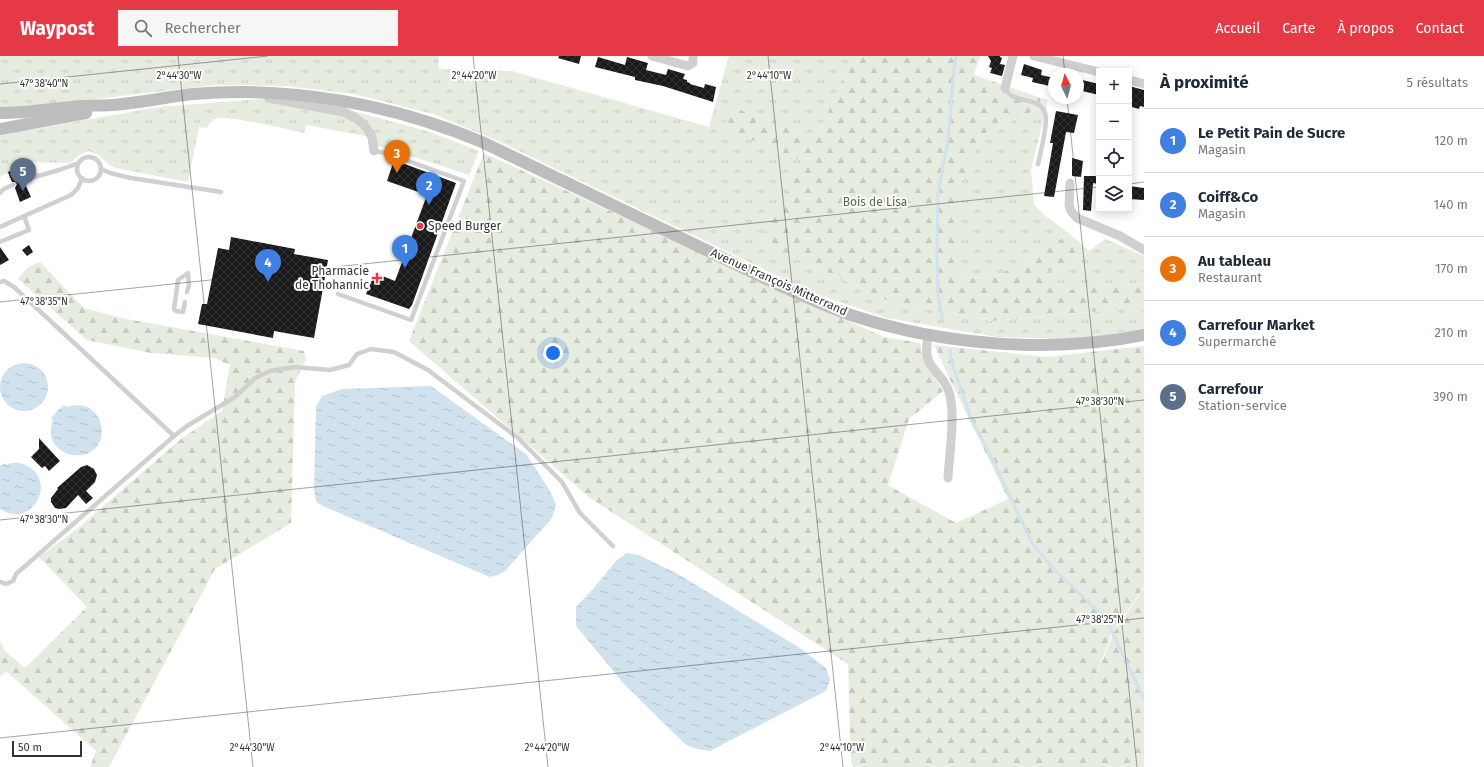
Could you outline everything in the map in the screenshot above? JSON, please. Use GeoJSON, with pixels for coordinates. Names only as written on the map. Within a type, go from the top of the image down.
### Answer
{"type":"FeatureCollection","features":[{"type":"Feature","properties":{"kind":"main road","name":"Avenue François Mitterrand"},"geometry":{"type":"LineString","coordinates":[[112,105],[192,94],[226,92],[257,92],[346,100],[395,112],[438,125],[482,142],[820,304],[896,328],[947,338],[994,343],[1082,343],[1144,335]]}},
{"type":"Feature","properties":{"kind":"main road"},"geometry":{"type":"LineString","coordinates":[[0,112],[24,112],[89,105],[112,105]]}},
{"type":"Feature","properties":{"kind":"main road"},"geometry":{"type":"LineString","coordinates":[[0,129],[90,112],[112,105]]}},
{"type":"Feature","properties":{"kind":"street"},"geometry":{"type":"LineString","coordinates":[[652,56],[688,66],[693,59]]}},
{"type":"Feature","properties":{"kind":"street"},"geometry":{"type":"LineString","coordinates":[[1005,88],[1013,56]]}},
{"type":"Feature","properties":{"kind":"street"},"geometry":{"type":"LineString","coordinates":[[1034,56],[1096,71]]}},
{"type":"Feature","properties":{"kind":"street"},"geometry":{"type":"LineString","coordinates":[[1132,81],[1144,84]]}},
{"type":"Feature","properties":{"kind":"street"},"geometry":{"type":"LineString","coordinates":[[257,92],[273,99],[344,112],[357,118],[366,127],[372,137],[374,151]]}},
{"type":"Feature","properties":{"kind":"street"},"geometry":{"type":"LineString","coordinates":[[1070,183],[1069,205],[1071,211],[1077,218],[1120,236],[1144,250]]}},
{"type":"Feature","properties":{"kind":"street"},"geometry":{"type":"LineString","coordinates":[[928,334],[926,351],[928,362],[944,380],[949,392],[952,406],[948,478]]}},
{"type":"Feature","properties":{"kind":"lane"},"geometry":{"type":"LineString","coordinates":[[1005,88],[1007,93],[1011,96],[1037,103],[1044,110],[1046,118],[1038,164]]}},
{"type":"Feature","properties":{"kind":"lane"},"geometry":{"type":"LineString","coordinates":[[338,294],[411,320],[464,181],[386,153],[374,151]]}},
{"type":"Feature","properties":{"kind":"lane"},"geometry":{"type":"LineString","coordinates":[[24,180],[36,175],[59,170],[79,162],[82,159],[90,157],[98,161],[101,170],[100,174],[94,180],[85,180],[78,174],[77,168],[79,162]]}},
{"type":"Feature","properties":{"kind":"lane"},"geometry":{"type":"LineString","coordinates":[[101,170],[131,178],[221,192]]}},
{"type":"Feature","properties":{"kind":"lane"},"geometry":{"type":"LineString","coordinates":[[0,227],[70,195],[78,188],[82,178]]}},
{"type":"Feature","properties":{"kind":"lane"},"geometry":{"type":"LineString","coordinates":[[0,194],[4,189],[13,184]]}},
{"type":"Feature","properties":{"kind":"lane"},"geometry":{"type":"LineString","coordinates":[[1,240],[29,230],[24,216]]}},
{"type":"Feature","properties":{"kind":"lane"},"geometry":{"type":"LineString","coordinates":[[185,302],[183,312],[176,311],[174,309],[178,280],[188,273],[187,292]]}},
{"type":"Feature","properties":{"kind":"lane"},"geometry":{"type":"LineString","coordinates":[[0,282],[4,281],[14,287],[174,436]]}},
{"type":"Feature","properties":{"kind":"lane"},"geometry":{"type":"LineString","coordinates":[[0,582],[6,584],[13,582],[16,574],[174,436],[187,426],[235,397],[255,378],[270,371],[295,366],[330,370],[349,365],[357,354],[371,349],[394,352],[428,370],[518,438],[562,482],[580,513],[613,546]]}},
{"type":"Feature","properties":{"kind":"green space"},"geometry":{"type":"Polygon","coordinates":[[[0,56],[438,56],[439,69],[512,71],[709,127],[729,56],[853,56],[817,137],[734,108],[723,128],[804,161],[761,241],[890,302],[992,321],[1102,311],[1144,303],[1144,329],[1078,339],[997,337],[887,318],[813,293],[498,141],[433,114],[354,94],[285,86],[215,85],[19,108],[0,107],[0,56]]]}},
{"type":"Feature","properties":{"kind":"green space","name":"Bois de Lisa"},"geometry":{"type":"Polygon","coordinates":[[[853,56],[980,56],[974,75],[1041,98],[1037,109],[984,134],[957,189],[957,277],[994,278],[1070,234],[1089,251],[1049,272],[1065,290],[1144,283],[1144,303],[1102,311],[992,321],[890,302],[761,241],[803,161],[722,128],[734,108],[817,137],[853,56]]]}},
{"type":"Feature","properties":{"kind":"green space"},"geometry":{"type":"Polygon","coordinates":[[[1041,98],[1048,100],[1031,169],[1034,205],[1070,234],[994,278],[957,277],[957,189],[984,134],[1037,109],[1041,98]]]}},
{"type":"Feature","properties":{"kind":"green space"},"geometry":{"type":"Polygon","coordinates":[[[261,99],[338,107],[430,132],[479,151],[469,175],[383,147],[370,145],[371,137],[306,125],[304,133],[244,120],[222,118],[215,119],[207,128],[199,127],[188,182],[116,168],[108,164],[99,155],[88,151],[76,157],[71,163],[30,162],[0,177],[0,135],[159,107],[261,99]]]}},
{"type":"Feature","properties":{"kind":"green space"},"geometry":{"type":"Polygon","coordinates":[[[484,153],[884,337],[920,343],[924,361],[943,391],[909,419],[888,485],[956,523],[1008,499],[934,345],[1046,357],[1144,346],[1144,587],[1112,633],[1093,683],[1114,632],[1144,588],[1144,767],[853,767],[851,762],[848,664],[590,498],[409,341],[484,153]]]}},
{"type":"Feature","properties":{"kind":"green space"},"geometry":{"type":"Polygon","coordinates":[[[1105,239],[1144,256],[1144,283],[1065,290],[1049,272],[1089,251],[1105,239]]]}},
{"type":"Feature","properties":{"kind":"green space"},"geometry":{"type":"Polygon","coordinates":[[[40,262],[84,308],[121,318],[304,351],[306,359],[295,382],[291,523],[215,569],[109,767],[90,767],[96,751],[6,671],[0,677],[0,641],[5,651],[25,668],[87,607],[39,557],[77,529],[181,439],[222,411],[230,365],[214,358],[151,353],[87,340],[18,279],[28,267],[40,262]]]}},
{"type":"Feature","properties":{"kind":"water"},"geometry":{"type":"Polygon","coordinates":[[[19,363],[29,363],[41,370],[48,382],[48,392],[41,404],[29,411],[19,411],[11,407],[4,400],[0,392],[0,382],[4,374],[11,367],[19,363]]]}},
{"type":"Feature","properties":{"kind":"water"},"geometry":{"type":"Polygon","coordinates":[[[431,386],[527,455],[550,491],[556,505],[552,518],[505,571],[498,575],[490,577],[316,502],[314,489],[316,407],[322,396],[342,389],[431,386]]]}},
{"type":"Feature","properties":{"kind":"water"},"geometry":{"type":"Polygon","coordinates":[[[64,405],[67,407],[74,405],[85,406],[92,410],[98,417],[102,432],[98,444],[91,452],[81,455],[71,454],[61,450],[54,443],[51,433],[53,420],[51,419],[64,405]]]}},
{"type":"Feature","properties":{"kind":"water"},"geometry":{"type":"Polygon","coordinates":[[[5,463],[6,465],[11,463],[22,464],[36,473],[40,482],[41,492],[31,509],[22,513],[12,514],[0,509],[0,466],[5,463]]]}},
{"type":"Feature","properties":{"kind":"water"},"geometry":{"type":"Polygon","coordinates":[[[627,553],[638,555],[676,573],[800,648],[826,668],[830,680],[826,691],[710,751],[697,749],[686,745],[624,684],[576,626],[576,607],[616,561],[627,553]]]}},
{"type":"Feature","properties":{"kind":"building"},"geometry":{"type":"Polygon","coordinates":[[[559,56],[581,56],[579,64],[558,58],[559,56]]]}},
{"type":"Feature","properties":{"kind":"building"},"geometry":{"type":"Polygon","coordinates":[[[988,56],[1000,56],[1002,58],[1000,64],[1005,65],[1002,76],[990,73],[992,68],[989,67],[991,61],[988,56]]]}},
{"type":"Feature","properties":{"kind":"building"},"geometry":{"type":"Polygon","coordinates":[[[598,57],[625,65],[627,57],[648,63],[646,70],[666,75],[668,69],[685,74],[683,79],[687,80],[690,84],[704,88],[705,84],[716,87],[713,102],[663,86],[635,80],[635,77],[595,67],[598,57]]]}},
{"type":"Feature","properties":{"kind":"building"},"geometry":{"type":"Polygon","coordinates":[[[1024,64],[1042,70],[1041,75],[1048,77],[1048,86],[1032,82],[1033,78],[1021,75],[1024,64]]]}},
{"type":"Feature","properties":{"kind":"building"},"geometry":{"type":"Polygon","coordinates":[[[1084,80],[1096,83],[1096,94],[1084,91],[1084,80]]]}},
{"type":"Feature","properties":{"kind":"building"},"geometry":{"type":"Polygon","coordinates":[[[1132,87],[1144,90],[1144,107],[1140,106],[1139,109],[1132,107],[1132,87]]]}},
{"type":"Feature","properties":{"kind":"building"},"geometry":{"type":"Polygon","coordinates":[[[1056,111],[1078,115],[1074,133],[1066,132],[1054,197],[1044,196],[1053,143],[1050,143],[1056,111]]]}},
{"type":"Feature","properties":{"kind":"building"},"geometry":{"type":"Polygon","coordinates":[[[1072,158],[1083,161],[1081,177],[1072,176],[1072,158]]]}},
{"type":"Feature","properties":{"kind":"building"},"geometry":{"type":"Polygon","coordinates":[[[394,160],[456,183],[412,305],[409,309],[366,294],[375,273],[395,281],[427,195],[387,181],[394,160]]]}},
{"type":"Feature","properties":{"kind":"building"},"geometry":{"type":"Polygon","coordinates":[[[18,167],[22,177],[21,181],[25,184],[31,197],[20,202],[15,188],[17,184],[12,182],[8,172],[18,167]]]}},
{"type":"Feature","properties":{"kind":"building"},"geometry":{"type":"Polygon","coordinates":[[[1084,176],[1096,176],[1096,184],[1093,183],[1091,211],[1083,210],[1084,176]]]}},
{"type":"Feature","properties":{"kind":"building"},"geometry":{"type":"Polygon","coordinates":[[[1132,186],[1144,188],[1144,200],[1132,199],[1132,186]]]}},
{"type":"Feature","properties":{"kind":"building"},"geometry":{"type":"Polygon","coordinates":[[[231,237],[295,249],[294,254],[328,260],[314,338],[274,331],[273,338],[198,324],[202,304],[207,304],[218,248],[229,250],[231,237]]]}},
{"type":"Feature","properties":{"kind":"building"},"geometry":{"type":"Polygon","coordinates":[[[29,245],[33,252],[27,256],[22,250],[29,245]]]}},
{"type":"Feature","properties":{"kind":"building"},"geometry":{"type":"Polygon","coordinates":[[[0,247],[9,260],[0,265],[0,247]]]}},
{"type":"Feature","properties":{"kind":"building"},"geometry":{"type":"Polygon","coordinates":[[[39,438],[60,461],[49,471],[45,466],[42,468],[31,457],[39,449],[39,438]]]}},
{"type":"Feature","properties":{"kind":"building"},"geometry":{"type":"Polygon","coordinates":[[[87,465],[94,469],[97,475],[95,482],[86,491],[93,498],[86,504],[78,495],[66,508],[55,508],[51,502],[51,498],[58,489],[57,488],[81,467],[87,465]]]}},
{"type":"Feature","properties":{"kind":"waterway"},"geometry":{"type":"LineString","coordinates":[[943,320],[938,295],[938,193],[948,141],[956,56]]}},
{"type":"Feature","properties":{"kind":"waterway"},"geometry":{"type":"LineString","coordinates":[[950,350],[951,360],[971,419],[989,452],[1033,545],[1053,568],[1106,619],[1144,699]]}},
{"type":"Feature","properties":{"kind":"place","name":"Au tableau"},"geometry":{"type":"Point","coordinates":[397,173]}},
{"type":"Feature","properties":{"kind":"place","name":"Carrefour"},"geometry":{"type":"Point","coordinates":[23,191]}},
{"type":"Feature","properties":{"kind":"place","name":"Coiff&Co"},"geometry":{"type":"Point","coordinates":[429,205]}},
{"type":"Feature","properties":{"kind":"place","name":"Speed Burger"},"geometry":{"type":"Point","coordinates":[420,226]}},
{"type":"Feature","properties":{"kind":"place","name":"Le Petit Pain de Sucre"},"geometry":{"type":"Point","coordinates":[405,268]}},
{"type":"Feature","properties":{"kind":"place","name":"Pharmacie de Thohannic"},"geometry":{"type":"Point","coordinates":[377,278]}},
{"type":"Feature","properties":{"kind":"place","name":"Carrefour Market"},"geometry":{"type":"Point","coordinates":[268,282]}}]}
